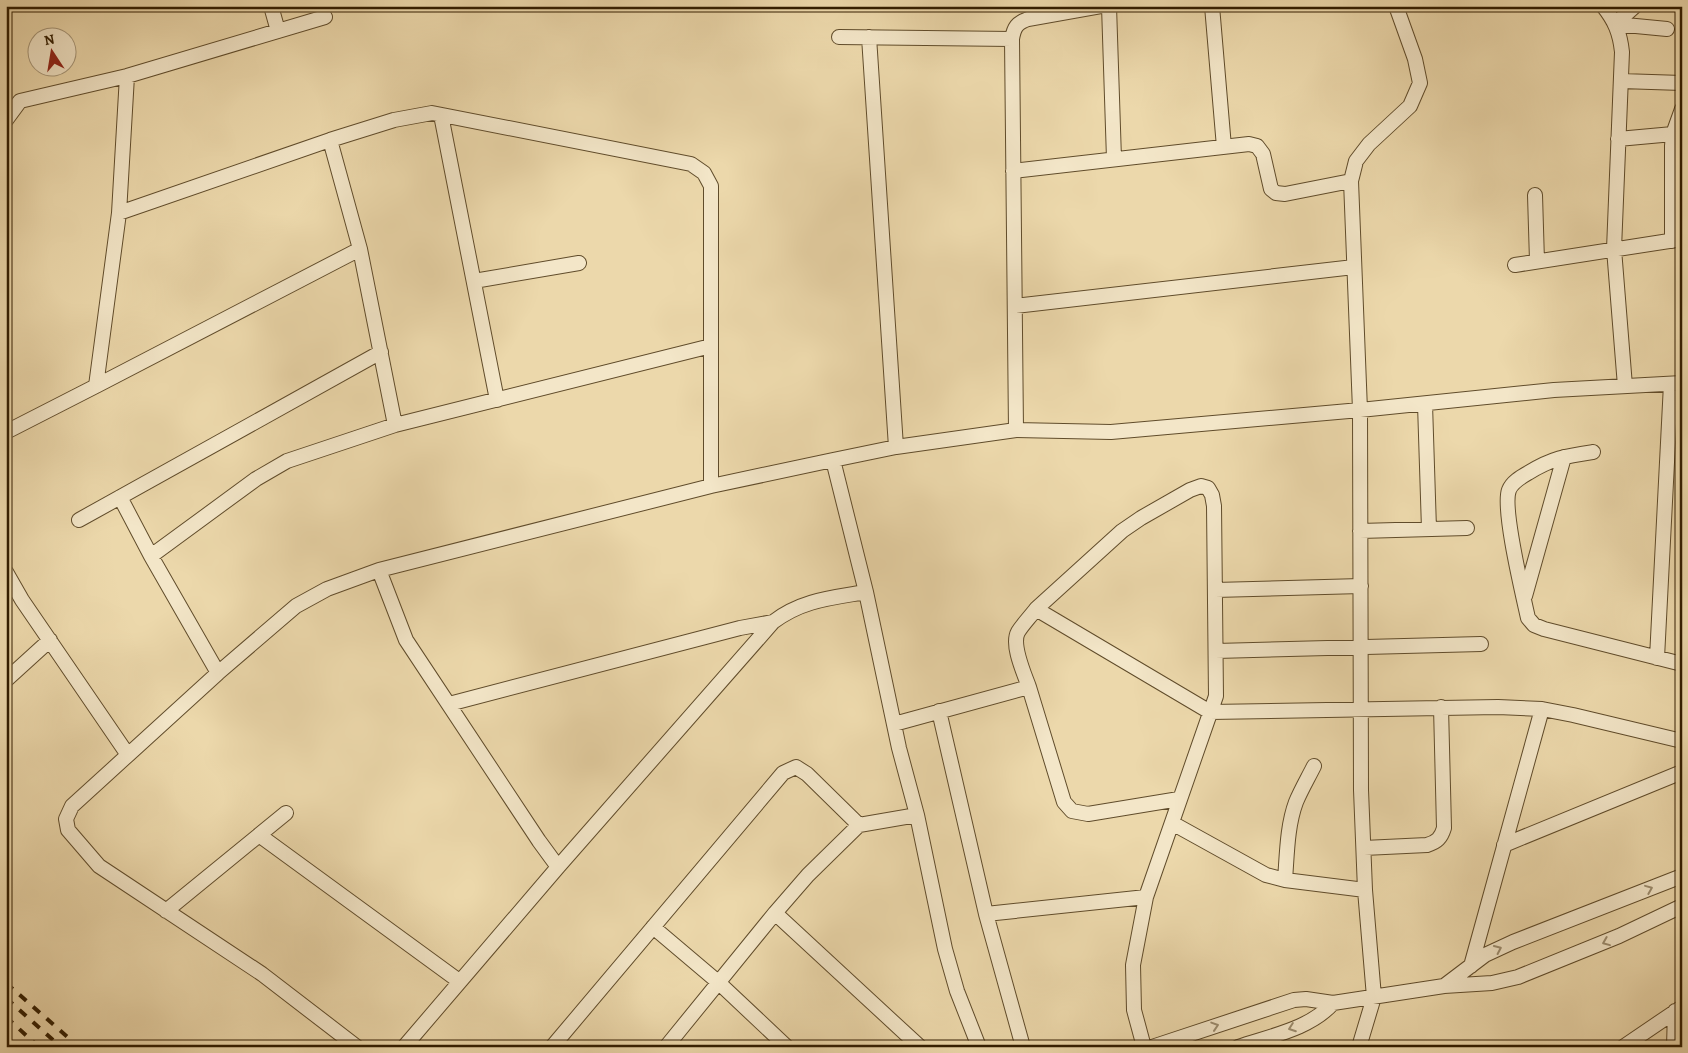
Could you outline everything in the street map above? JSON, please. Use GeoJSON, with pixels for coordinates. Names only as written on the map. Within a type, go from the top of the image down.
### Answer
{"type":"FeatureCollection","features":[{"type":"Feature","properties":{"kind":"street"},"geometry":{"type":"LineString","coordinates":[[271,6],[278,31]]}},
{"type":"Feature","properties":{"kind":"street"},"geometry":{"type":"LineString","coordinates":[[1016,430],[1013,29],[1018,23],[1028,20],[1101,6]]}},
{"type":"Feature","properties":{"kind":"street"},"geometry":{"type":"LineString","coordinates":[[1109,6],[1114,159]]}},
{"type":"Feature","properties":{"kind":"street"},"geometry":{"type":"LineString","coordinates":[[1212,6],[1224,147]]}},
{"type":"Feature","properties":{"kind":"street"},"geometry":{"type":"LineString","coordinates":[[1359,1047],[1374,997],[1365,890],[1361,790],[1360,410],[1351,181],[1356,161],[1369,144],[1410,106],[1420,83],[1415,59],[1396,6]]}},
{"type":"Feature","properties":{"kind":"street"},"geometry":{"type":"LineString","coordinates":[[1603,6],[1620,33],[1622,52],[1614,249],[1625,386]]}},
{"type":"Feature","properties":{"kind":"street"},"geometry":{"type":"LineString","coordinates":[[1615,24],[1635,6]]}},
{"type":"Feature","properties":{"kind":"street"},"geometry":{"type":"LineString","coordinates":[[6,120],[20,101],[127,76],[325,17]]}},
{"type":"Feature","properties":{"kind":"street"},"geometry":{"type":"LineString","coordinates":[[1615,24],[1667,29]]}},
{"type":"Feature","properties":{"kind":"street"},"geometry":{"type":"LineString","coordinates":[[839,37],[1012,39]]}},
{"type":"Feature","properties":{"kind":"street"},"geometry":{"type":"LineString","coordinates":[[869,37],[896,447]]}},
{"type":"Feature","properties":{"kind":"street"},"geometry":{"type":"LineString","coordinates":[[96,386],[119,213],[127,76]]}},
{"type":"Feature","properties":{"kind":"street"},"geometry":{"type":"LineString","coordinates":[[1621,81],[1682,83]]}},
{"type":"Feature","properties":{"kind":"street"},"geometry":{"type":"LineString","coordinates":[[1515,265],[1677,240],[1672,146],[1682,109]]}},
{"type":"Feature","properties":{"kind":"street"},"geometry":{"type":"LineString","coordinates":[[119,213],[330,140],[394,120],[432,113],[691,164],[704,173],[711,186],[711,486]]}},
{"type":"Feature","properties":{"kind":"street"},"geometry":{"type":"LineString","coordinates":[[441,115],[497,400]]}},
{"type":"Feature","properties":{"kind":"street"},"geometry":{"type":"LineString","coordinates":[[1618,139],[1677,128]]}},
{"type":"Feature","properties":{"kind":"street"},"geometry":{"type":"LineString","coordinates":[[330,140],[360,249],[395,425]]}},
{"type":"Feature","properties":{"kind":"street"},"geometry":{"type":"LineString","coordinates":[[1013,171],[1249,144],[1257,146],[1263,154],[1271,189],[1276,193],[1284,194],[1351,181]]}},
{"type":"Feature","properties":{"kind":"street"},"geometry":{"type":"LineString","coordinates":[[1535,195],[1537,261]]}},
{"type":"Feature","properties":{"kind":"street"},"geometry":{"type":"LineString","coordinates":[[6,432],[360,249]]}},
{"type":"Feature","properties":{"kind":"street"},"geometry":{"type":"LineString","coordinates":[[474,281],[579,263]]}},
{"type":"Feature","properties":{"kind":"street"},"geometry":{"type":"LineString","coordinates":[[1015,306],[1354,267]]}},
{"type":"Feature","properties":{"kind":"street"},"geometry":{"type":"LineString","coordinates":[[151,556],[256,479],[288,461],[395,425],[711,346]]}},
{"type":"Feature","properties":{"kind":"street"},"geometry":{"type":"LineString","coordinates":[[78,520],[381,352]]}},
{"type":"Feature","properties":{"kind":"street"},"geometry":{"type":"LineString","coordinates":[[357,1047],[262,974],[98,866],[68,830],[66,819],[72,806],[218,673],[296,606],[327,589],[379,570],[711,486],[896,447],[1016,430],[1111,432],[1425,404],[1554,390],[1676,383],[1657,658]]}},
{"type":"Feature","properties":{"kind":"street"},"geometry":{"type":"LineString","coordinates":[[1425,404],[1429,529]]}},
{"type":"Feature","properties":{"kind":"street"},"geometry":{"type":"LineString","coordinates":[[1593,452],[1546,462],[1517,480],[1509,490],[1507,502],[1509,520],[1528,618],[1534,625],[1544,629],[1682,664]]}},
{"type":"Feature","properties":{"kind":"street"},"geometry":{"type":"LineString","coordinates":[[1524,600],[1564,457]]}},
{"type":"Feature","properties":{"kind":"street"},"geometry":{"type":"LineString","coordinates":[[833,460],[866,592],[899,748],[917,815],[945,948],[957,990],[979,1047]]}},
{"type":"Feature","properties":{"kind":"street"},"geometry":{"type":"LineString","coordinates":[[1144,1047],[1134,1010],[1133,965],[1146,897],[1216,696],[1214,506],[1212,495],[1208,488],[1201,486],[1190,490],[1122,531],[1036,609],[1016,639],[1017,648],[1064,802],[1072,811],[1088,814],[1179,799]]}},
{"type":"Feature","properties":{"kind":"street"},"geometry":{"type":"LineString","coordinates":[[120,497],[151,556],[218,673]]}},
{"type":"Feature","properties":{"kind":"street"},"geometry":{"type":"LineString","coordinates":[[1360,531],[1467,528]]}},
{"type":"Feature","properties":{"kind":"street"},"geometry":{"type":"LineString","coordinates":[[379,570],[406,640],[558,867]]}},
{"type":"Feature","properties":{"kind":"street"},"geometry":{"type":"LineString","coordinates":[[6,572],[22,600],[128,755]]}},
{"type":"Feature","properties":{"kind":"street"},"geometry":{"type":"LineString","coordinates":[[1215,590],[1360,586]]}},
{"type":"Feature","properties":{"kind":"street"},"geometry":{"type":"LineString","coordinates":[[404,1047],[459,981],[773,622],[784,614],[812,601],[866,592]]}},
{"type":"Feature","properties":{"kind":"street"},"geometry":{"type":"LineString","coordinates":[[1036,609],[1210,712],[1441,707],[1542,709],[1682,741]]}},
{"type":"Feature","properties":{"kind":"street"},"geometry":{"type":"LineString","coordinates":[[449,704],[740,628],[773,622]]}},
{"type":"Feature","properties":{"kind":"street"},"geometry":{"type":"LineString","coordinates":[[6,680],[50,640]]}},
{"type":"Feature","properties":{"kind":"street"},"geometry":{"type":"LineString","coordinates":[[1216,651],[1481,644]]}},
{"type":"Feature","properties":{"kind":"street"},"geometry":{"type":"LineString","coordinates":[[894,724],[1029,687]]}},
{"type":"Feature","properties":{"kind":"street"},"geometry":{"type":"LineString","coordinates":[[1364,848],[1427,845],[1435,842],[1442,836],[1444,828],[1441,707]]}},
{"type":"Feature","properties":{"kind":"street"},"geometry":{"type":"LineString","coordinates":[[1471,966],[1542,709]]}},
{"type":"Feature","properties":{"kind":"street"},"geometry":{"type":"LineString","coordinates":[[939,711],[986,914],[1023,1047]]}},
{"type":"Feature","properties":{"kind":"street"},"geometry":{"type":"LineString","coordinates":[[1285,880],[1289,834],[1294,809],[1314,766]]}},
{"type":"Feature","properties":{"kind":"street"},"geometry":{"type":"LineString","coordinates":[[552,1047],[784,772],[796,767],[807,774],[859,825]]}},
{"type":"Feature","properties":{"kind":"street"},"geometry":{"type":"LineString","coordinates":[[1504,844],[1682,772]]}},
{"type":"Feature","properties":{"kind":"street"},"geometry":{"type":"LineString","coordinates":[[166,911],[286,814]]}},
{"type":"Feature","properties":{"kind":"street"},"geometry":{"type":"LineString","coordinates":[[666,1047],[808,875],[859,825],[917,815]]}},
{"type":"Feature","properties":{"kind":"street"},"geometry":{"type":"LineString","coordinates":[[1172,823],[1266,875],[1285,880],[1365,890]]}},
{"type":"Feature","properties":{"kind":"street"},"geometry":{"type":"LineString","coordinates":[[259,835],[459,981]]}},
{"type":"Feature","properties":{"kind":"street"},"geometry":{"type":"LineString","coordinates":[[1444,986],[1485,955],[1513,942],[1682,876]]}},
{"type":"Feature","properties":{"kind":"street"},"geometry":{"type":"LineString","coordinates":[[986,914],[1146,897]]}},
{"type":"Feature","properties":{"kind":"street"},"geometry":{"type":"LineString","coordinates":[[1152,1047],[1294,1000],[1306,999],[1332,1003],[1444,986],[1492,984],[1518,977],[1619,936],[1682,906]]}},
{"type":"Feature","properties":{"kind":"street"},"geometry":{"type":"LineString","coordinates":[[775,913],[920,1047]]}},
{"type":"Feature","properties":{"kind":"street"},"geometry":{"type":"LineString","coordinates":[[653,927],[718,982],[787,1047]]}},
{"type":"Feature","properties":{"kind":"street"},"geometry":{"type":"LineString","coordinates":[[1238,1047],[1298,1026],[1325,1012],[1332,1003]]}},
{"type":"Feature","properties":{"kind":"street"},"geometry":{"type":"LineString","coordinates":[[1623,1047],[1678,1009]]}},
{"type":"Feature","properties":{"kind":"street"},"geometry":{"type":"LineString","coordinates":[[1674,1047],[1678,1009]]}},
{"type":"Feature","properties":{"kind":"railway"},"geometry":{"type":"LineString","coordinates":[[6,983],[79,1047]]}},
{"type":"Feature","properties":{"kind":"railway"},"geometry":{"type":"LineString","coordinates":[[6,998],[61,1047]]}},
{"type":"Feature","properties":{"kind":"railway"},"geometry":{"type":"LineString","coordinates":[[6,1017],[39,1047]]}}]}
